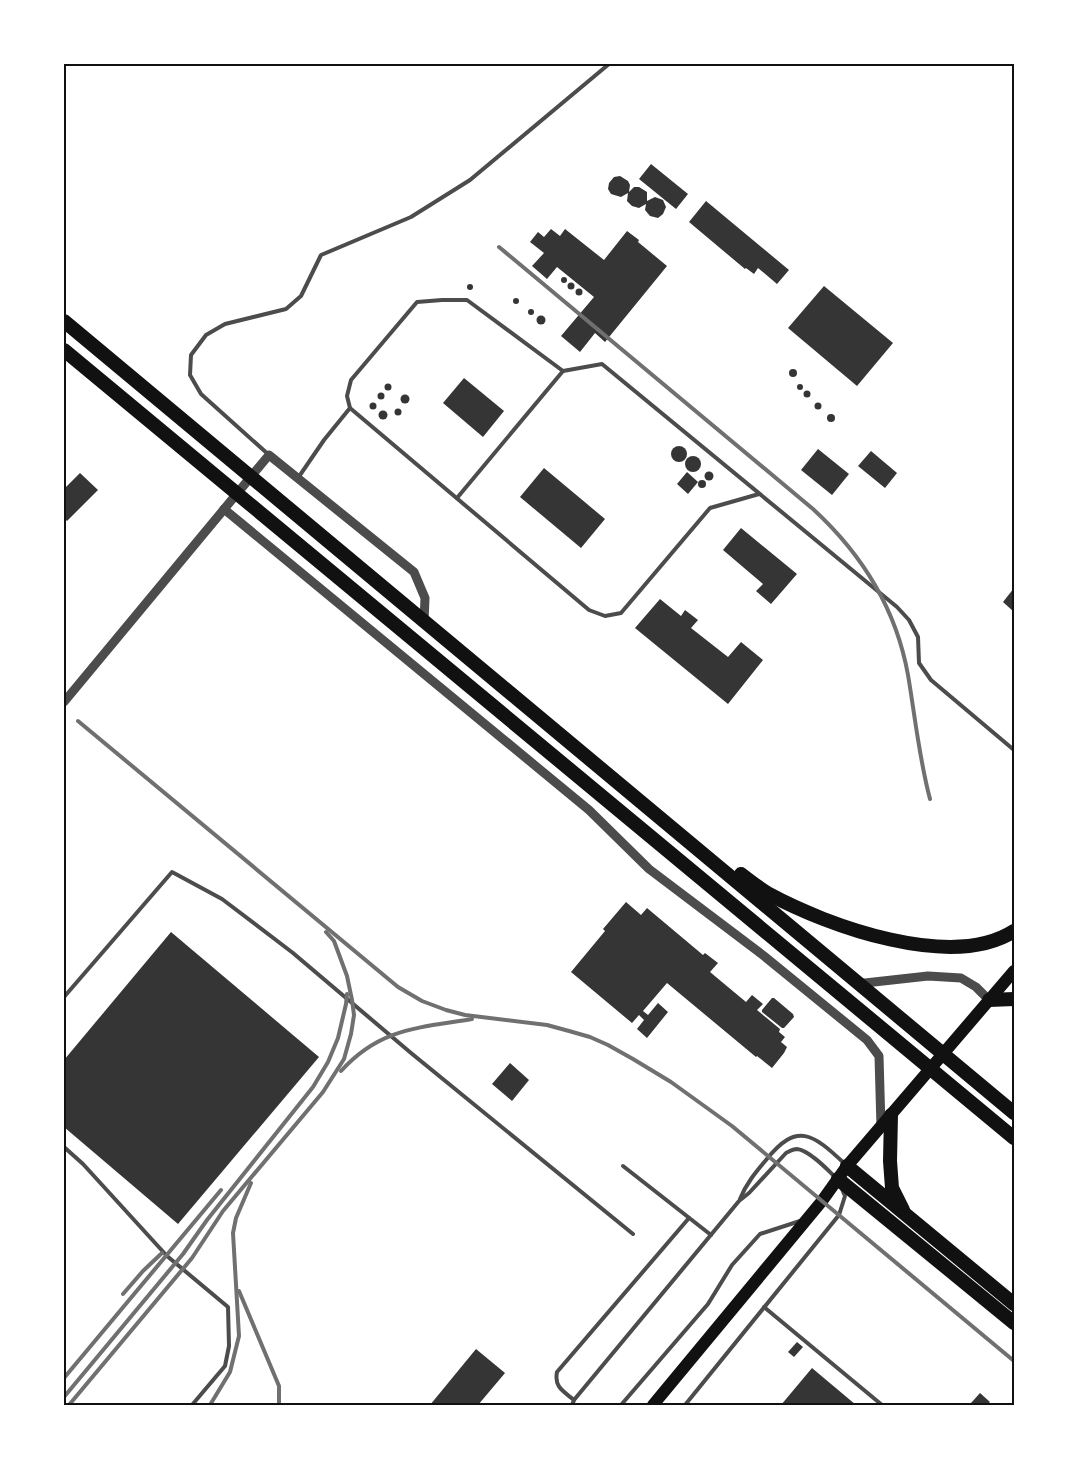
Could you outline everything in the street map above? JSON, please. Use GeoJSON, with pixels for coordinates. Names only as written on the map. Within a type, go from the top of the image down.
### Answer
{"type":"FeatureCollection","features":[{"type":"Feature","properties":{"kind":"highway"},"geometry":{"type":"LineString","coordinates":[[64,321],[1014,1113]]}},
{"type":"Feature","properties":{"kind":"highway"},"geometry":{"type":"LineString","coordinates":[[64,350],[1014,1138]]}},
{"type":"Feature","properties":{"kind":"highway"},"geometry":{"type":"LineString","coordinates":[[689,842],[713,853],[768,893],[850,929],[921,946],[980,944],[1007,936],[1014,931]]}},
{"type":"Feature","properties":{"kind":"highway"},"geometry":{"type":"LineString","coordinates":[[989,1000],[1014,1000]]}},
{"type":"Feature","properties":{"kind":"highway"},"geometry":{"type":"LineString","coordinates":[[891,1115],[890,1162],[892,1188],[903,1211]]}},
{"type":"Feature","properties":{"kind":"highway"},"geometry":{"type":"LineString","coordinates":[[847,1166],[1014,1304]]}},
{"type":"Feature","properties":{"kind":"highway"},"geometry":{"type":"LineString","coordinates":[[838,1179],[1014,1322]]}},
{"type":"Feature","properties":{"kind":"main road"},"geometry":{"type":"LineString","coordinates":[[653,1405],[807,1219],[847,1166],[1014,971]]}},
{"type":"Feature","properties":{"kind":"street"},"geometry":{"type":"LineString","coordinates":[[64,702],[269,455],[414,572],[425,598],[424,624],[852,985],[928,976],[961,978],[976,987],[989,1000]]}},
{"type":"Feature","properties":{"kind":"street"},"geometry":{"type":"LineString","coordinates":[[224,509],[589,810],[649,869],[764,956],[867,1040],[879,1056],[881,1127]]}},
{"type":"Feature","properties":{"kind":"lane"},"geometry":{"type":"LineString","coordinates":[[269,455],[201,394],[190,375],[191,355],[206,336],[225,324],[286,309],[301,296],[321,255],[411,217],[470,180],[609,64]]}},
{"type":"Feature","properties":{"kind":"lane"},"geometry":{"type":"LineString","coordinates":[[563,370],[467,300],[417,302],[351,380],[347,396],[350,408],[589,610],[605,616],[621,613],[710,508],[759,494]]}},
{"type":"Feature","properties":{"kind":"lane"},"geometry":{"type":"LineString","coordinates":[[458,498],[563,370],[602,364],[897,607],[909,620],[918,637],[919,663],[931,680],[1014,750]]}},
{"type":"Feature","properties":{"kind":"lane"},"geometry":{"type":"LineString","coordinates":[[298,478],[324,440],[350,408]]}},
{"type":"Feature","properties":{"kind":"lane"},"geometry":{"type":"LineString","coordinates":[[64,998],[172,872],[222,899],[292,953],[410,1053],[633,1234]]}},
{"type":"Feature","properties":{"kind":"lane"},"geometry":{"type":"LineString","coordinates":[[739,1201],[746,1184],[778,1145],[797,1136],[805,1136],[817,1140],[847,1166]]}},
{"type":"Feature","properties":{"kind":"lane"},"geometry":{"type":"LineString","coordinates":[[64,1147],[83,1164],[167,1256],[228,1307],[229,1346],[225,1366],[195,1404]]}},
{"type":"Feature","properties":{"kind":"lane"},"geometry":{"type":"LineString","coordinates":[[685,1405],[839,1215],[845,1196],[838,1179],[822,1164],[799,1149],[793,1149],[786,1153],[749,1193],[739,1201],[573,1403],[557,1385],[555,1380],[557,1372],[689,1218]]}},
{"type":"Feature","properties":{"kind":"lane"},"geometry":{"type":"LineString","coordinates":[[623,1166],[712,1235]]}},
{"type":"Feature","properties":{"kind":"lane"},"geometry":{"type":"LineString","coordinates":[[621,1405],[708,1304],[732,1266],[760,1234],[807,1219]]}},
{"type":"Feature","properties":{"kind":"lane"},"geometry":{"type":"LineString","coordinates":[[764,1307],[882,1405]]}},
{"type":"Feature","properties":{"kind":"building"},"geometry":{"type":"Polygon","coordinates":[[[651,164],[688,194],[676,209],[639,179],[651,164]]]}},
{"type":"Feature","properties":{"kind":"building"},"geometry":{"type":"Polygon","coordinates":[[[620,176],[628,181],[630,185],[629,192],[634,187],[639,187],[647,192],[647,201],[655,197],[663,200],[666,207],[663,214],[658,218],[650,216],[645,210],[646,204],[639,208],[632,206],[627,201],[628,193],[621,197],[611,194],[608,189],[609,183],[614,177],[620,176]]]}},
{"type":"Feature","properties":{"kind":"building"},"geometry":{"type":"Polygon","coordinates":[[[706,201],[789,270],[777,284],[758,268],[754,274],[745,269],[689,222],[706,201]]]}},
{"type":"Feature","properties":{"kind":"building"},"geometry":{"type":"Polygon","coordinates":[[[551,229],[560,236],[565,229],[604,260],[627,231],[667,266],[605,342],[595,333],[580,352],[561,336],[594,297],[557,267],[547,279],[532,266],[544,253],[530,242],[538,232],[544,237],[551,229]]]}},
{"type":"Feature","properties":{"kind":"building"},"geometry":{"type":"Polygon","coordinates":[[[564,277],[567,280],[564,283],[561,280],[564,277]]]}},
{"type":"Feature","properties":{"kind":"building"},"geometry":{"type":"Polygon","coordinates":[[[571,283],[574,286],[571,289],[568,286],[571,283]]]}},
{"type":"Feature","properties":{"kind":"building"},"geometry":{"type":"Polygon","coordinates":[[[470,284],[473,287],[470,290],[467,287],[470,284]]]}},
{"type":"Feature","properties":{"kind":"building"},"geometry":{"type":"Polygon","coordinates":[[[824,286],[893,343],[857,386],[788,328],[824,286]]]}},
{"type":"Feature","properties":{"kind":"building"},"geometry":{"type":"Polygon","coordinates":[[[579,289],[582,292],[579,295],[576,292],[579,289]]]}},
{"type":"Feature","properties":{"kind":"building"},"geometry":{"type":"Polygon","coordinates":[[[516,298],[519,301],[516,304],[513,301],[516,298]]]}},
{"type":"Feature","properties":{"kind":"building"},"geometry":{"type":"Polygon","coordinates":[[[531,309],[534,312],[531,315],[528,312],[531,309]]]}},
{"type":"Feature","properties":{"kind":"building"},"geometry":{"type":"Polygon","coordinates":[[[541,315],[546,320],[541,325],[536,320],[541,315]]]}},
{"type":"Feature","properties":{"kind":"building"},"geometry":{"type":"Polygon","coordinates":[[[793,369],[797,373],[793,377],[789,373],[793,369]]]}},
{"type":"Feature","properties":{"kind":"building"},"geometry":{"type":"Polygon","coordinates":[[[464,378],[504,411],[483,437],[443,403],[464,378]]]}},
{"type":"Feature","properties":{"kind":"building"},"geometry":{"type":"Polygon","coordinates":[[[388,384],[391,387],[388,390],[385,387],[388,384]]]}},
{"type":"Feature","properties":{"kind":"building"},"geometry":{"type":"Polygon","coordinates":[[[800,384],[803,387],[800,390],[797,387],[800,384]]]}},
{"type":"Feature","properties":{"kind":"building"},"geometry":{"type":"Polygon","coordinates":[[[807,391],[810,394],[807,397],[804,394],[807,391]]]}},
{"type":"Feature","properties":{"kind":"building"},"geometry":{"type":"Polygon","coordinates":[[[381,393],[384,396],[381,399],[378,396],[381,393]]]}},
{"type":"Feature","properties":{"kind":"building"},"geometry":{"type":"Polygon","coordinates":[[[405,395],[409,399],[405,403],[401,399],[405,395]]]}},
{"type":"Feature","properties":{"kind":"building"},"geometry":{"type":"Polygon","coordinates":[[[373,402],[377,406],[373,410],[369,406],[373,402]]]}},
{"type":"Feature","properties":{"kind":"building"},"geometry":{"type":"Polygon","coordinates":[[[818,403],[821,406],[818,409],[815,406],[818,403]]]}},
{"type":"Feature","properties":{"kind":"building"},"geometry":{"type":"Polygon","coordinates":[[[398,409],[401,412],[398,415],[395,412],[398,409]]]}},
{"type":"Feature","properties":{"kind":"building"},"geometry":{"type":"Polygon","coordinates":[[[383,411],[387,415],[383,419],[379,415],[383,411]]]}},
{"type":"Feature","properties":{"kind":"building"},"geometry":{"type":"Polygon","coordinates":[[[831,414],[835,418],[831,422],[827,418],[831,414]]]}},
{"type":"Feature","properties":{"kind":"building"},"geometry":{"type":"Polygon","coordinates":[[[679,446],[685,448],[687,454],[685,460],[679,462],[673,460],[671,454],[673,448],[679,446]]]}},
{"type":"Feature","properties":{"kind":"building"},"geometry":{"type":"Polygon","coordinates":[[[818,449],[849,474],[832,495],[801,470],[818,449]]]}},
{"type":"Feature","properties":{"kind":"building"},"geometry":{"type":"Polygon","coordinates":[[[871,451],[897,473],[885,488],[858,466],[871,451]]]}},
{"type":"Feature","properties":{"kind":"building"},"geometry":{"type":"Polygon","coordinates":[[[693,456],[699,458],[701,464],[699,470],[693,472],[687,470],[685,464],[687,458],[693,456]]]}},
{"type":"Feature","properties":{"kind":"building"},"geometry":{"type":"Polygon","coordinates":[[[544,468],[605,519],[581,548],[520,497],[544,468]]]}},
{"type":"Feature","properties":{"kind":"building"},"geometry":{"type":"Polygon","coordinates":[[[687,472],[698,482],[688,494],[677,484],[687,472]]]}},
{"type":"Feature","properties":{"kind":"building"},"geometry":{"type":"Polygon","coordinates":[[[709,472],[713,476],[709,480],[705,476],[709,472]]]}},
{"type":"Feature","properties":{"kind":"building"},"geometry":{"type":"Polygon","coordinates":[[[80,473],[98,490],[67,521],[64,518],[64,489],[80,473]]]}},
{"type":"Feature","properties":{"kind":"building"},"geometry":{"type":"Polygon","coordinates":[[[702,480],[706,484],[702,488],[698,484],[702,480]]]}},
{"type":"Feature","properties":{"kind":"building"},"geometry":{"type":"Polygon","coordinates":[[[741,528],[797,574],[771,604],[756,591],[763,584],[723,550],[741,528]]]}},
{"type":"Feature","properties":{"kind":"building"},"geometry":{"type":"Polygon","coordinates":[[[1014,588],[1014,612],[1003,602],[1014,588]]]}},
{"type":"Feature","properties":{"kind":"building"},"geometry":{"type":"Polygon","coordinates":[[[660,599],[681,616],[685,610],[698,620],[691,628],[728,657],[741,642],[763,660],[728,704],[635,628],[660,599]]]}},
{"type":"Feature","properties":{"kind":"building"},"geometry":{"type":"Polygon","coordinates":[[[626,902],[641,915],[647,908],[703,955],[705,953],[718,963],[710,972],[746,1002],[752,995],[763,1004],[757,1010],[780,1029],[779,1032],[785,1037],[781,1042],[787,1047],[772,1068],[756,1057],[667,983],[643,1011],[648,1015],[658,1003],[668,1012],[647,1038],[637,1029],[644,1020],[639,1015],[632,1023],[571,972],[626,902]]]}},
{"type":"Feature","properties":{"kind":"building"},"geometry":{"type":"Polygon","coordinates":[[[171,932],[319,1057],[178,1224],[64,1127],[64,1060],[171,932]]]}},
{"type":"Feature","properties":{"kind":"building"},"geometry":{"type":"Polygon","coordinates":[[[772,998],[793,1014],[794,1017],[784,1028],[762,1012],[772,998]]]}},
{"type":"Feature","properties":{"kind":"building"},"geometry":{"type":"Polygon","coordinates":[[[510,1063],[529,1080],[512,1101],[492,1084],[510,1063]]]}},
{"type":"Feature","properties":{"kind":"building"},"geometry":{"type":"Polygon","coordinates":[[[797,1342],[803,1347],[794,1357],[788,1352],[797,1342]]]}},
{"type":"Feature","properties":{"kind":"building"},"geometry":{"type":"Polygon","coordinates":[[[476,1349],[505,1373],[478,1405],[430,1405],[476,1349]]]}},
{"type":"Feature","properties":{"kind":"building"},"geometry":{"type":"Polygon","coordinates":[[[812,1368],[856,1405],[781,1405],[812,1368]]]}},
{"type":"Feature","properties":{"kind":"building"},"geometry":{"type":"Polygon","coordinates":[[[980,1393],[990,1402],[987,1405],[974,1405],[971,1403],[980,1393]]]}},
{"type":"Feature","properties":{"kind":"railway"},"geometry":{"type":"LineString","coordinates":[[499,247],[813,509],[862,564],[886,605],[903,651],[920,753],[930,799]]}},
{"type":"Feature","properties":{"kind":"railway"},"geometry":{"type":"LineString","coordinates":[[78,721],[398,987],[422,1001],[465,1015],[547,1025],[590,1037],[608,1045],[671,1082],[732,1126],[1014,1361]]}},
{"type":"Feature","properties":{"kind":"railway"},"geometry":{"type":"LineString","coordinates":[[69,1405],[192,1258],[223,1211],[323,1092],[344,1059],[354,1015],[352,1000],[347,976],[334,941],[326,932]]}},
{"type":"Feature","properties":{"kind":"railway"},"geometry":{"type":"LineString","coordinates":[[64,1397],[183,1254],[207,1220],[313,1087],[328,1062],[338,1038],[347,994]]}},
{"type":"Feature","properties":{"kind":"railway"},"geometry":{"type":"LineString","coordinates":[[341,1071],[370,1046],[385,1038],[417,1028],[472,1019]]}},
{"type":"Feature","properties":{"kind":"railway"},"geometry":{"type":"LineString","coordinates":[[210,1405],[230,1372],[239,1336],[233,1233],[236,1218],[251,1183]]}},
{"type":"Feature","properties":{"kind":"railway"},"geometry":{"type":"LineString","coordinates":[[64,1378],[221,1190]]}},
{"type":"Feature","properties":{"kind":"railway"},"geometry":{"type":"LineString","coordinates":[[123,1294],[162,1253]]}},
{"type":"Feature","properties":{"kind":"railway"},"geometry":{"type":"LineString","coordinates":[[239,1291],[279,1386],[279,1405]]}}]}
